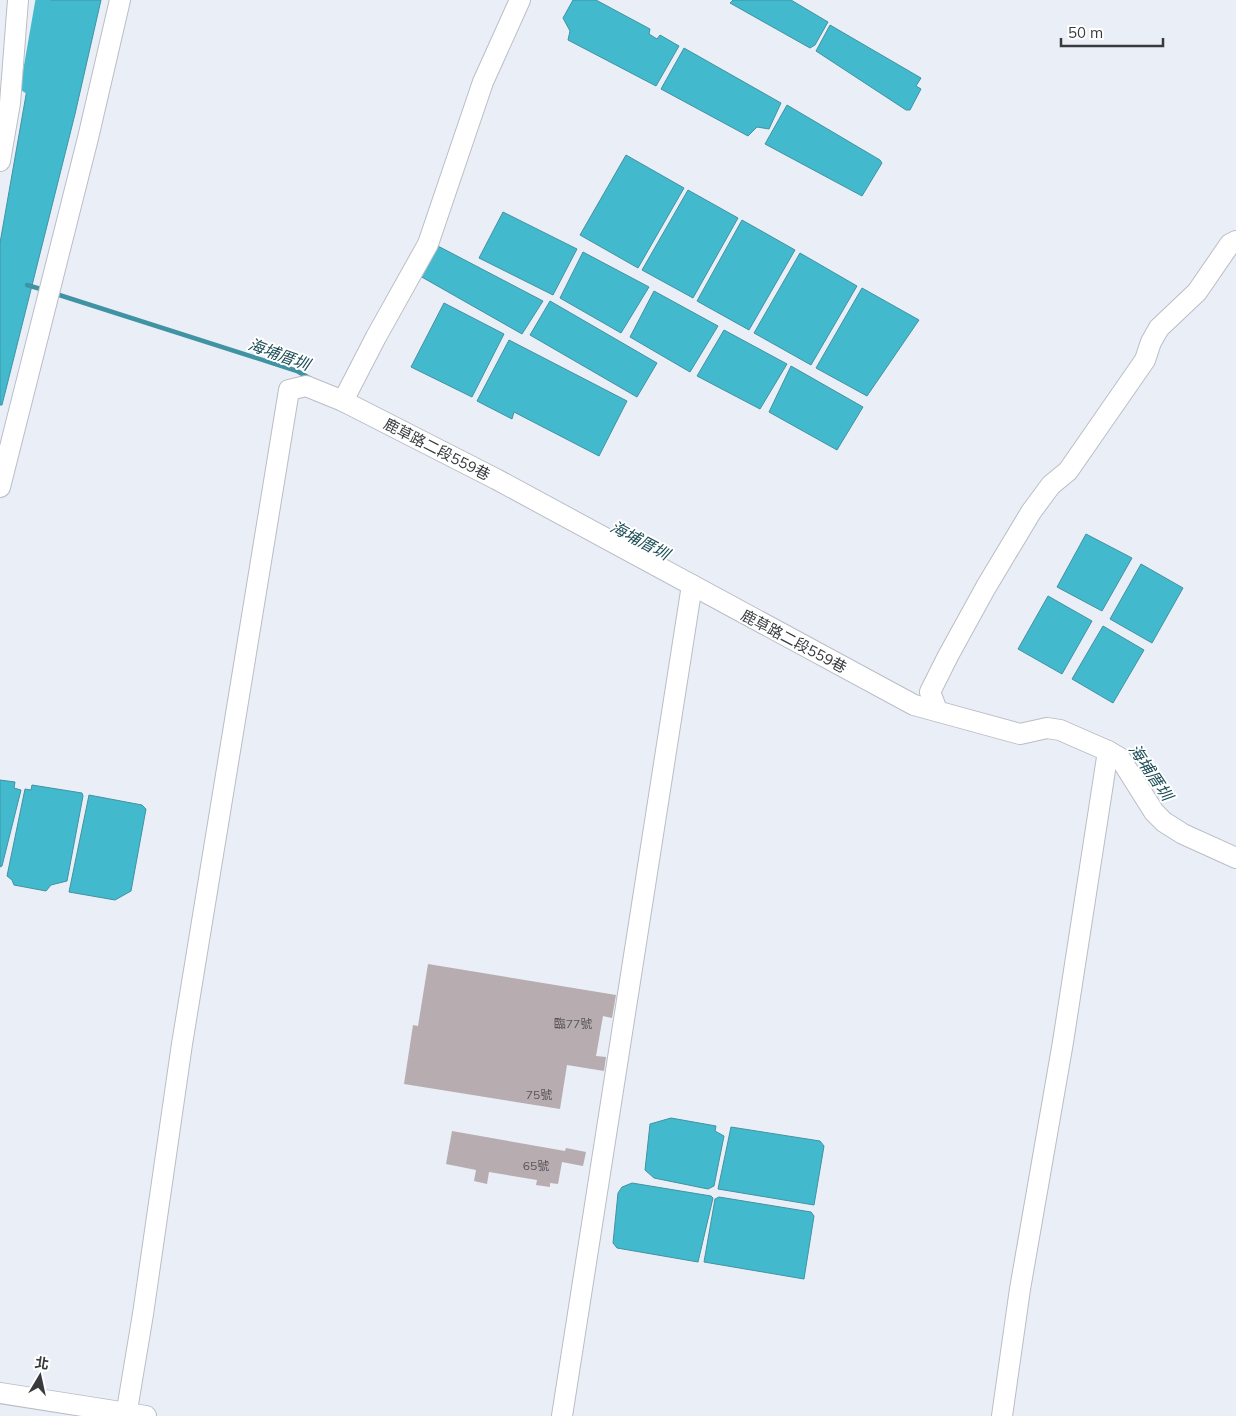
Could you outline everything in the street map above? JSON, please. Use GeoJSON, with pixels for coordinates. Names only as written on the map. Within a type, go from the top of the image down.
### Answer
{"type":"FeatureCollection","features":[{"type":"Feature","properties":{"kind":"street"},"geometry":{"type":"LineString","coordinates":[[0,160],[10,103],[18,0]]}},
{"type":"Feature","properties":{"kind":"street"},"geometry":{"type":"LineString","coordinates":[[0,487],[88,138],[120,0]]}},
{"type":"Feature","properties":{"kind":"street"},"geometry":{"type":"LineString","coordinates":[[343,401],[428,244],[483,82],[520,0]]}},
{"type":"Feature","properties":{"kind":"street"},"geometry":{"type":"LineString","coordinates":[[936,710],[930,692],[986,587],[1031,512],[1051,485],[1068,471],[1145,360],[1151,342],[1159,328],[1198,292],[1230,244],[1236,241]]}},
{"type":"Feature","properties":{"kind":"street","name":"鹿草路二段559巷"},"geometry":{"type":"LineString","coordinates":[[133,1415],[143,1314],[186,1025],[289,390],[306,386],[343,401],[496,479],[914,705],[1020,734],[1047,728],[1060,730],[1108,751],[1120,758],[1154,812],[1164,822],[1183,834],[1236,858]]}},
{"type":"Feature","properties":{"kind":"street"},"geometry":{"type":"LineString","coordinates":[[562,1416],[692,585]]}},
{"type":"Feature","properties":{"kind":"street"},"geometry":{"type":"LineString","coordinates":[[1002,1416],[1020,1289],[1063,1042],[1108,751]]}},
{"type":"Feature","properties":{"kind":"street"},"geometry":{"type":"LineString","coordinates":[[0,1393],[133,1415]]}},
{"type":"Feature","properties":{"kind":"water"},"geometry":{"type":"Polygon","coordinates":[[[40,0],[101,0],[75,114],[2,405],[0,405],[0,243],[36,38],[40,0]]]}},
{"type":"Feature","properties":{"kind":"water"},"geometry":{"type":"Polygon","coordinates":[[[573,0],[596,0],[650,29],[649,34],[657,39],[660,35],[679,46],[656,86],[568,40],[570,31],[563,18],[573,0]]]}},
{"type":"Feature","properties":{"kind":"water"},"geometry":{"type":"Polygon","coordinates":[[[733,0],[791,0],[828,22],[815,45],[810,48],[730,3],[733,0]]]}},
{"type":"Feature","properties":{"kind":"water"},"geometry":{"type":"Polygon","coordinates":[[[830,25],[921,78],[916,86],[921,89],[910,110],[906,110],[816,51],[830,25]]]}},
{"type":"Feature","properties":{"kind":"water"},"geometry":{"type":"Polygon","coordinates":[[[684,48],[781,103],[769,129],[757,127],[748,136],[661,89],[684,48]]]}},
{"type":"Feature","properties":{"kind":"water"},"geometry":{"type":"Polygon","coordinates":[[[787,105],[880,160],[882,163],[862,196],[765,144],[787,105]]]}},
{"type":"Feature","properties":{"kind":"water"},"geometry":{"type":"Polygon","coordinates":[[[626,155],[684,188],[638,268],[580,235],[626,155]]]}},
{"type":"Feature","properties":{"kind":"water"},"geometry":{"type":"Polygon","coordinates":[[[688,190],[738,218],[693,298],[642,270],[688,190]]]}},
{"type":"Feature","properties":{"kind":"water"},"geometry":{"type":"Polygon","coordinates":[[[503,212],[577,249],[553,295],[479,258],[503,212]]]}},
{"type":"Feature","properties":{"kind":"water"},"geometry":{"type":"Polygon","coordinates":[[[742,220],[795,250],[749,330],[697,301],[742,220]]]}},
{"type":"Feature","properties":{"kind":"water"},"geometry":{"type":"Polygon","coordinates":[[[436,245],[543,301],[522,334],[420,276],[436,245]]]}},
{"type":"Feature","properties":{"kind":"water"},"geometry":{"type":"Polygon","coordinates":[[[583,252],[649,287],[621,333],[560,298],[583,252]]]}},
{"type":"Feature","properties":{"kind":"water"},"geometry":{"type":"Polygon","coordinates":[[[800,253],[857,286],[811,365],[754,333],[800,253]]]}},
{"type":"Feature","properties":{"kind":"water"},"geometry":{"type":"Polygon","coordinates":[[[862,288],[919,320],[867,396],[816,368],[862,288]]]}},
{"type":"Feature","properties":{"kind":"water"},"geometry":{"type":"Polygon","coordinates":[[[654,291],[718,326],[690,372],[630,337],[654,291]]]}},
{"type":"Feature","properties":{"kind":"water"},"geometry":{"type":"Polygon","coordinates":[[[550,301],[657,363],[637,397],[530,335],[550,301]]]}},
{"type":"Feature","properties":{"kind":"water"},"geometry":{"type":"Polygon","coordinates":[[[444,303],[504,334],[472,397],[411,367],[444,303]]]}},
{"type":"Feature","properties":{"kind":"water"},"geometry":{"type":"Polygon","coordinates":[[[724,330],[787,364],[760,409],[697,376],[724,330]]]}},
{"type":"Feature","properties":{"kind":"water"},"geometry":{"type":"Polygon","coordinates":[[[509,340],[627,401],[599,456],[514,412],[512,419],[477,401],[509,340]]]}},
{"type":"Feature","properties":{"kind":"water"},"geometry":{"type":"Polygon","coordinates":[[[791,366],[863,407],[837,450],[769,412],[791,366]]]}},
{"type":"Feature","properties":{"kind":"water"},"geometry":{"type":"Polygon","coordinates":[[[1086,534],[1132,558],[1102,611],[1057,587],[1086,534]]]}},
{"type":"Feature","properties":{"kind":"water"},"geometry":{"type":"Polygon","coordinates":[[[1141,564],[1183,588],[1152,643],[1110,619],[1141,564]]]}},
{"type":"Feature","properties":{"kind":"water"},"geometry":{"type":"Polygon","coordinates":[[[1048,596],[1092,621],[1062,674],[1018,649],[1048,596]]]}},
{"type":"Feature","properties":{"kind":"water"},"geometry":{"type":"Polygon","coordinates":[[[1103,626],[1144,650],[1113,703],[1072,679],[1103,626]]]}},
{"type":"Feature","properties":{"kind":"water"},"geometry":{"type":"Polygon","coordinates":[[[0,780],[15,782],[14,788],[21,790],[2,866],[0,867],[0,780]]]}},
{"type":"Feature","properties":{"kind":"water"},"geometry":{"type":"Polygon","coordinates":[[[32,785],[82,793],[83,796],[67,881],[51,885],[46,891],[14,885],[7,876],[25,789],[31,790],[32,785]]]}},
{"type":"Feature","properties":{"kind":"water"},"geometry":{"type":"Polygon","coordinates":[[[89,795],[142,805],[146,809],[131,891],[115,900],[69,892],[89,795]]]}},
{"type":"Feature","properties":{"kind":"water"},"geometry":{"type":"Polygon","coordinates":[[[671,1118],[716,1126],[715,1131],[724,1136],[714,1186],[708,1189],[654,1178],[645,1170],[650,1124],[671,1118]]]}},
{"type":"Feature","properties":{"kind":"water"},"geometry":{"type":"Polygon","coordinates":[[[731,1127],[820,1141],[824,1146],[814,1205],[718,1189],[731,1127]]]}},
{"type":"Feature","properties":{"kind":"water"},"geometry":{"type":"Polygon","coordinates":[[[632,1183],[711,1196],[713,1198],[698,1262],[617,1248],[613,1243],[618,1193],[622,1187],[632,1183]]]}},
{"type":"Feature","properties":{"kind":"water"},"geometry":{"type":"Polygon","coordinates":[[[719,1197],[811,1212],[814,1216],[804,1279],[704,1262],[715,1199],[719,1197]]]}},
{"type":"Feature","properties":{"kind":"building"},"geometry":{"type":"Polygon","coordinates":[[[428,964],[616,995],[612,1018],[603,1016],[596,1056],[606,1057],[604,1071],[567,1065],[560,1109],[404,1084],[413,1025],[418,1026],[428,964]]]}},
{"type":"Feature","properties":{"kind":"building"},"geometry":{"type":"Polygon","coordinates":[[[452,1131],[565,1151],[566,1148],[586,1152],[583,1166],[562,1162],[558,1184],[550,1183],[550,1187],[536,1185],[537,1180],[489,1172],[487,1184],[474,1181],[476,1170],[446,1164],[452,1131]]]}},
{"type":"Feature","properties":{"kind":"waterway"},"geometry":{"type":"LineString","coordinates":[[28,86],[43,0]]}},
{"type":"Feature","properties":{"kind":"waterway","name":"海埔厝圳"},"geometry":{"type":"LineString","coordinates":[[27,285],[44,290]]}},
{"type":"Feature","properties":{"kind":"waterway","name":"海埔厝圳"},"geometry":{"type":"LineString","coordinates":[[53,293],[297,371],[311,379]]}}]}
